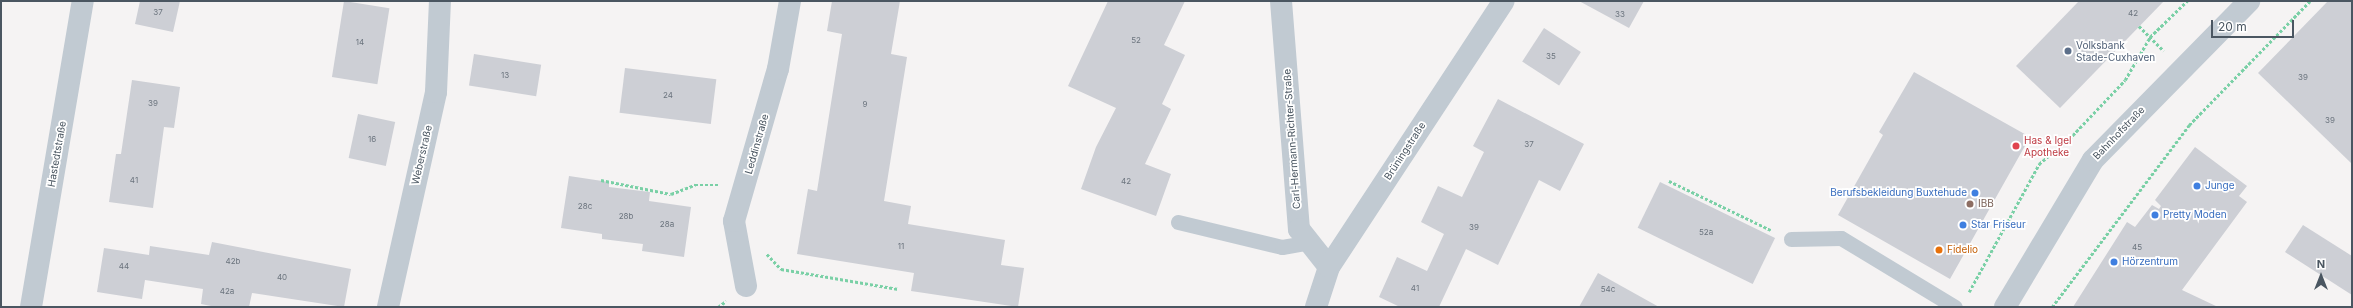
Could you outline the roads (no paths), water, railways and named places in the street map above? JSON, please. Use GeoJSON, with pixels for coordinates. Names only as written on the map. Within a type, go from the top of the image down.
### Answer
{"type":"FeatureCollection","features":[{"type":"Feature","properties":{"kind":"street","name":"Hastedtstraße"},"geometry":{"type":"LineString","coordinates":[[31,307],[83,1]]}},
{"type":"Feature","properties":{"kind":"street","name":"Weberstraße"},"geometry":{"type":"LineString","coordinates":[[388,307],[436,92],[440,1]]}},
{"type":"Feature","properties":{"kind":"street","name":"Leddinstraße"},"geometry":{"type":"LineString","coordinates":[[746,286],[734,221],[778,69],[790,1]]}},
{"type":"Feature","properties":{"kind":"street","name":"Carl-Hermann-Richter-Straße"},"geometry":{"type":"LineString","coordinates":[[1281,1],[1299,229],[1329,267]]}},
{"type":"Feature","properties":{"kind":"street","name":"Brüningstraße"},"geometry":{"type":"LineString","coordinates":[[1316,307],[1329,267],[1504,1]]}},
{"type":"Feature","properties":{"kind":"street","name":"Bahnhofstraße"},"geometry":{"type":"LineString","coordinates":[[2005,307],[2092,160],[2249,1]]}},
{"type":"Feature","properties":{"kind":"lane"},"geometry":{"type":"LineString","coordinates":[[1178,222],[1282,247],[1309,242]]}},
{"type":"Feature","properties":{"kind":"lane"},"geometry":{"type":"LineString","coordinates":[[1791,239],[1841,238],[1955,307]]}},
{"type":"Feature","properties":{"kind":"place","name":"Volksbank Stade-Cuxhaven"},"geometry":{"type":"Point","coordinates":[2068,51]}},
{"type":"Feature","properties":{"kind":"place","name":"Has & Igel Apotheke"},"geometry":{"type":"Point","coordinates":[2016,146]}},
{"type":"Feature","properties":{"kind":"place","name":"Junge"},"geometry":{"type":"Point","coordinates":[2197,186]}},
{"type":"Feature","properties":{"kind":"place","name":"Berufsbekleidung Buxtehude"},"geometry":{"type":"Point","coordinates":[1975,193]}},
{"type":"Feature","properties":{"kind":"place","name":"IBB"},"geometry":{"type":"Point","coordinates":[1970,204]}},
{"type":"Feature","properties":{"kind":"place","name":"Pretty Moden"},"geometry":{"type":"Point","coordinates":[2155,215]}},
{"type":"Feature","properties":{"kind":"place","name":"Star Friseur"},"geometry":{"type":"Point","coordinates":[1963,225]}},
{"type":"Feature","properties":{"kind":"place","name":"Fidelio"},"geometry":{"type":"Point","coordinates":[1939,250]}},
{"type":"Feature","properties":{"kind":"place","name":"Hörzentrum"},"geometry":{"type":"Point","coordinates":[2114,262]}}]}
